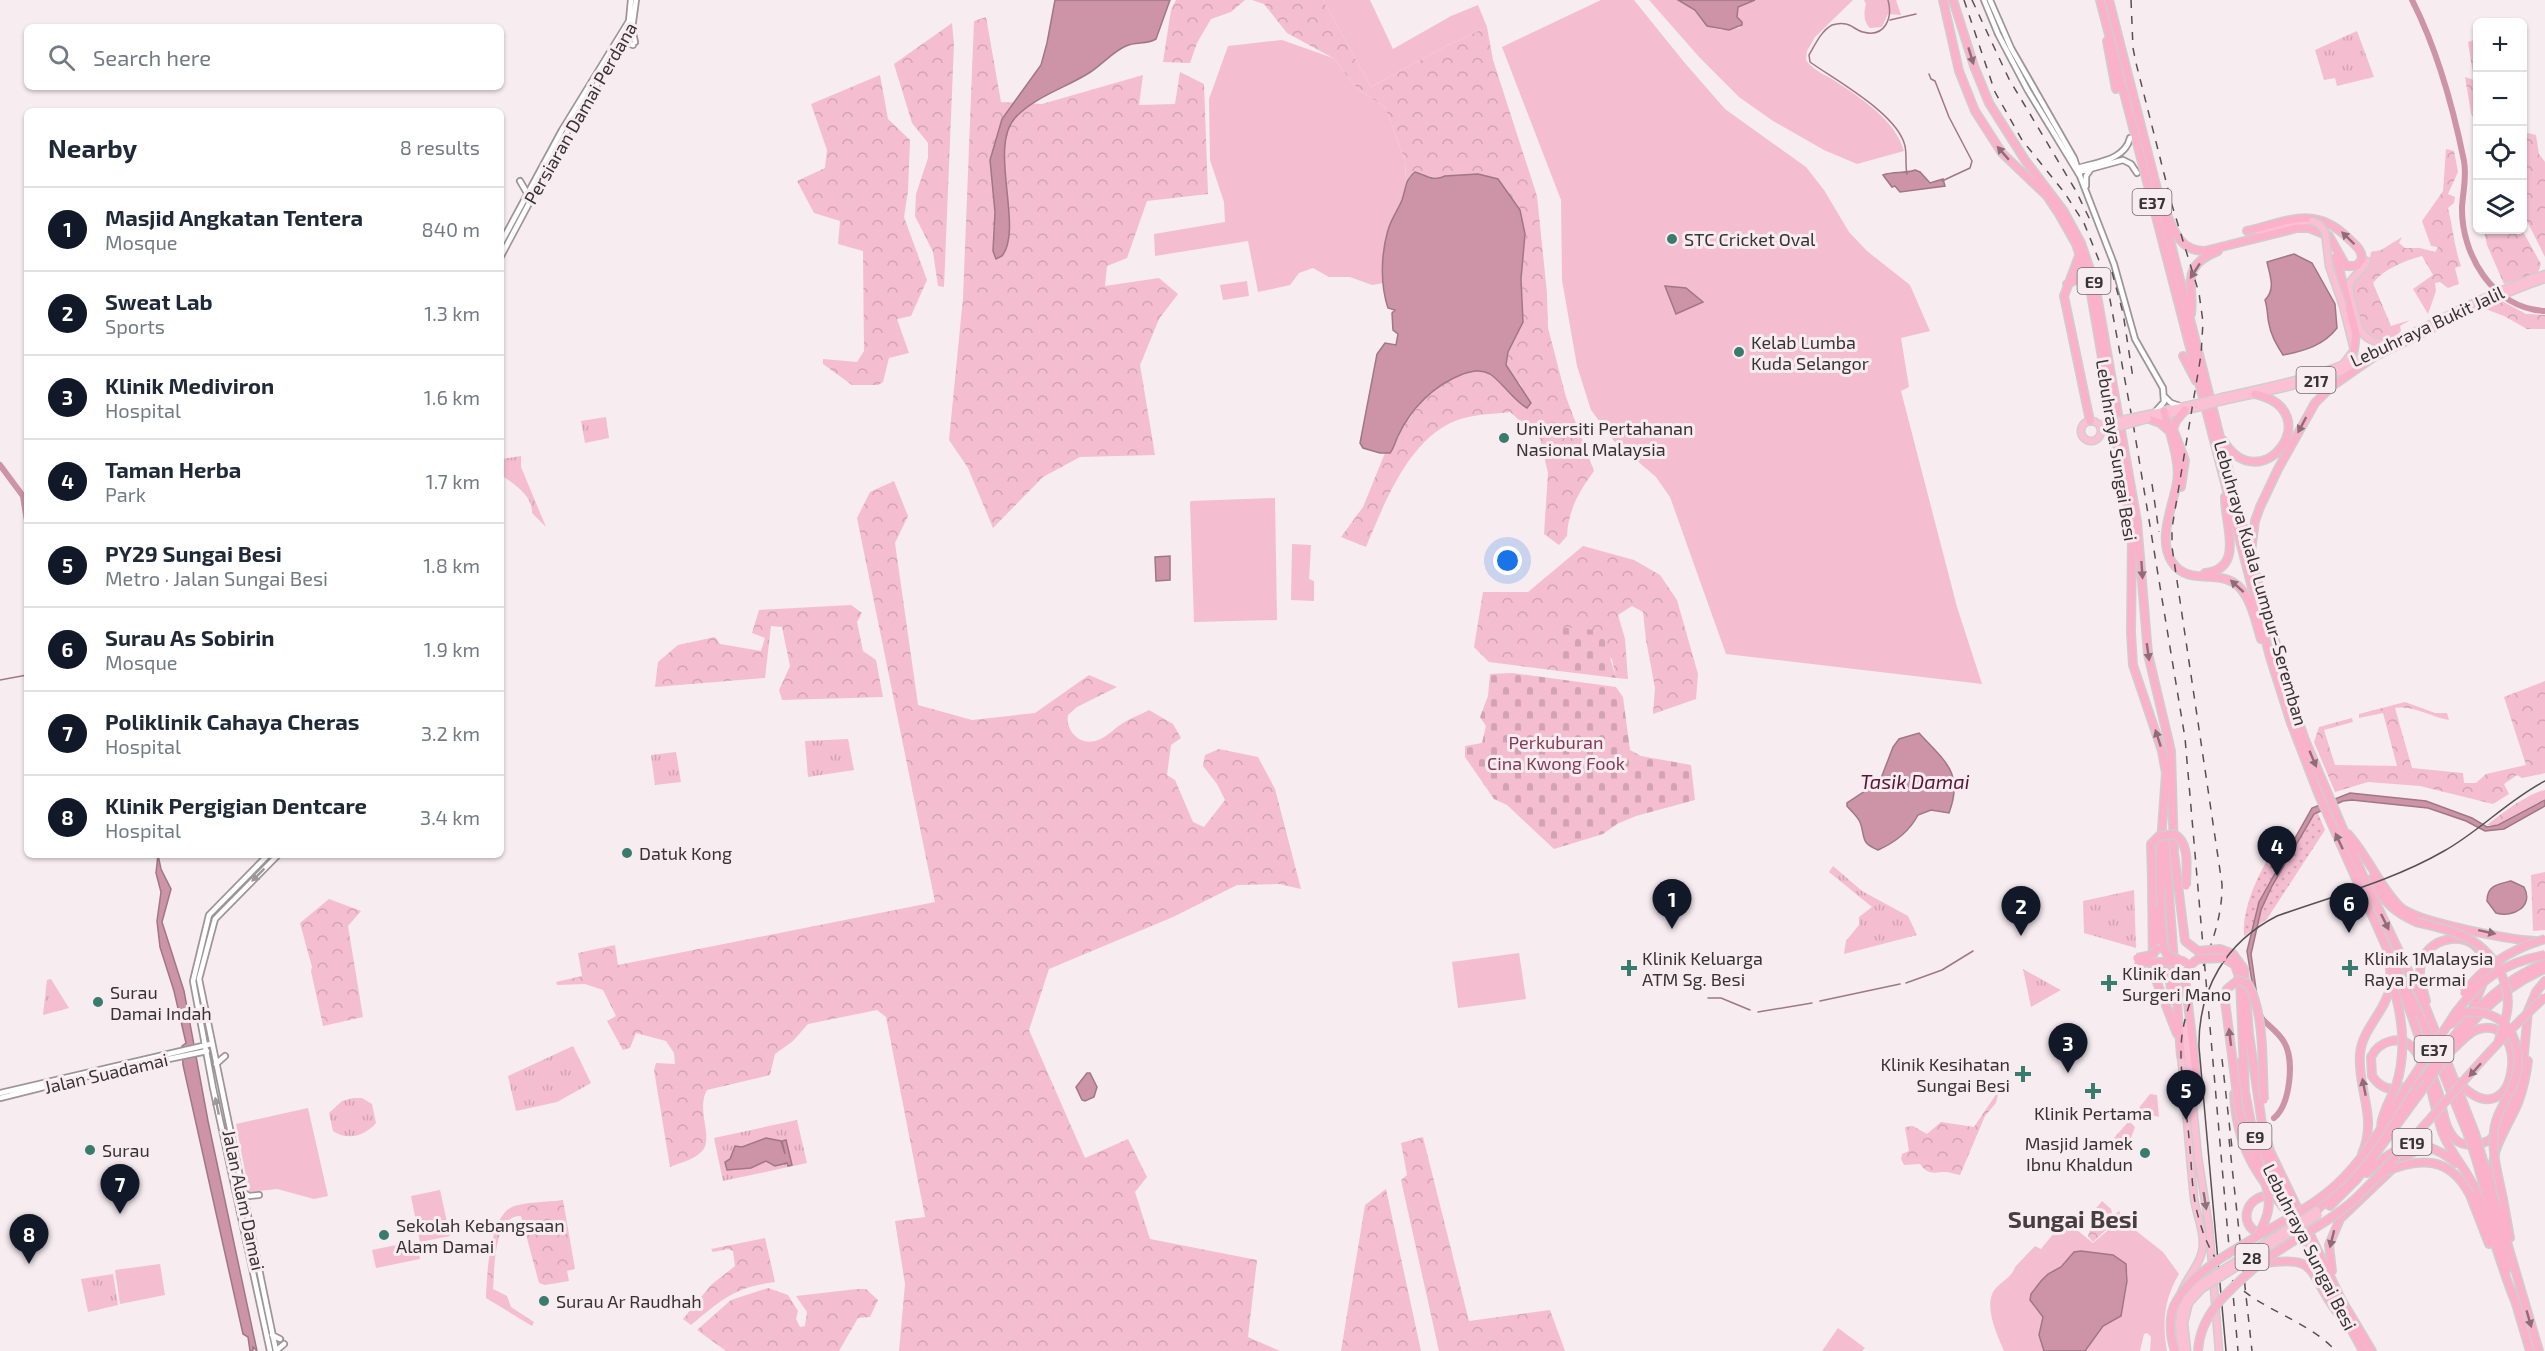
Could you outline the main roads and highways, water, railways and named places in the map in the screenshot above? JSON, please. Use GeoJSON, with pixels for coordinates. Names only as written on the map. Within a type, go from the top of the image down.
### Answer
{"type":"FeatureCollection","features":[{"type":"Feature","properties":{"kind":"highway","name":"Lebuhraya Sungai Besi"},"geometry":{"type":"LineString","coordinates":[[1943,0],[1959,71],[1975,111],[2002,153],[2053,205],[2070,233],[2090,288],[2132,532],[2132,658],[2162,751],[2166,773],[2160,856],[2160,949],[2138,960],[2154,964],[2223,958],[2235,965],[2240,980],[2246,1100],[2252,1128],[2295,1220],[2363,1351]]}},
{"type":"Feature","properties":{"kind":"highway","name":"Lebuhraya Sungai Besi"},"geometry":{"type":"LineString","coordinates":[[1953,0],[1974,66],[1989,103],[2025,160],[2063,210],[2081,243],[2095,284],[2137,521],[2148,654],[2170,744],[2174,782],[2173,826],[2185,941],[2198,951],[2220,949],[2233,954],[2244,969],[2249,1034],[2262,1124],[2270,1151],[2339,1293],[2372,1351]]}},
{"type":"Feature","properties":{"kind":"highway","name":"Lebuhraya Kuala Lumpur–Seremban"},"geometry":{"type":"LineString","coordinates":[[2100,0],[2270,657],[2291,723],[2329,820],[2422,1020],[2471,1134]]}},
{"type":"Feature","properties":{"kind":"highway","name":"Lebuhraya Kuala Lumpur–Seremban"},"geometry":{"type":"LineString","coordinates":[[2109,0],[2250,555],[2292,701],[2337,816],[2426,1008],[2456,1080],[2471,1134],[2496,1204],[2539,1351]]}},
{"type":"Feature","properties":{"kind":"highway"},"geometry":{"type":"LineString","coordinates":[[2107,26],[2106,39],[2116,88]]}},
{"type":"Feature","properties":{"kind":"highway"},"geometry":{"type":"LineString","coordinates":[[2159,199],[2177,237],[2195,250],[2205,251],[2306,227],[2319,230],[2329,236],[2346,266],[2357,266],[2362,259],[2360,249],[2342,232],[2320,219],[2304,218],[2247,231]]}},
{"type":"Feature","properties":{"kind":"highway"},"geometry":{"type":"LineString","coordinates":[[2247,231],[2253,232],[2312,221],[2319,224],[2325,232],[2329,266],[2343,306],[2354,350]]}},
{"type":"Feature","properties":{"kind":"highway"},"geometry":{"type":"LineString","coordinates":[[2190,317],[2190,277],[2198,265],[2213,253],[2289,234],[2308,232],[2327,241],[2342,266],[2350,271],[2360,269],[2367,261]]}},
{"type":"Feature","properties":{"kind":"highway"},"geometry":{"type":"LineString","coordinates":[[2079,254],[2075,269],[2067,284],[2065,303],[2090,421],[2101,428]]}},
{"type":"Feature","properties":{"kind":"highway"},"geometry":{"type":"LineString","coordinates":[[2336,257],[2356,334],[2354,350],[2341,366]]}},
{"type":"Feature","properties":{"kind":"highway"},"geometry":{"type":"LineString","coordinates":[[2367,261],[2365,267],[2350,284],[2357,324],[2363,334],[2372,341],[2396,342]]}},
{"type":"Feature","properties":{"kind":"highway","name":"Lebuhraya Bukit Jalil"},"geometry":{"type":"LineString","coordinates":[[2101,428],[2223,399],[2341,366],[2545,274]]}},
{"type":"Feature","properties":{"kind":"highway"},"geometry":{"type":"LineString","coordinates":[[2067,284],[2078,279],[2084,281],[2090,288]]}},
{"type":"Feature","properties":{"kind":"highway","name":"Lebuhraya Bukit Jalil"},"geometry":{"type":"LineString","coordinates":[[2508,290],[2545,279]]}},
{"type":"Feature","properties":{"kind":"highway","name":"Lebuhraya Bukit Jalil"},"geometry":{"type":"LineString","coordinates":[[2223,399],[2319,379],[2374,357],[2487,299]]}},
{"type":"Feature","properties":{"kind":"highway"},"geometry":{"type":"LineString","coordinates":[[2183,356],[2199,385]]}},
{"type":"Feature","properties":{"kind":"highway"},"geometry":{"type":"LineString","coordinates":[[2250,555],[2255,521],[2260,507],[2305,418],[2315,403],[2331,387],[2374,357]]}},
{"type":"Feature","properties":{"kind":"highway"},"geometry":{"type":"LineString","coordinates":[[2220,436],[2233,453],[2249,461],[2268,459],[2280,450],[2289,433],[2287,416],[2275,402],[2255,394]]}},
{"type":"Feature","properties":{"kind":"highway"},"geometry":{"type":"LineString","coordinates":[[2184,408],[2173,429],[2186,463],[2169,544],[2175,561],[2187,570],[2196,573],[2210,573],[2220,568],[2229,555],[2231,542],[2225,505],[2226,490]]}},
{"type":"Feature","properties":{"kind":"highway"},"geometry":{"type":"LineString","coordinates":[[2165,413],[2178,476],[2166,538],[2169,557],[2176,567],[2186,574],[2202,577],[2218,576],[2238,585],[2248,600],[2264,648],[2270,657]]}},
{"type":"Feature","properties":{"kind":"highway"},"geometry":{"type":"LineString","coordinates":[[2150,416],[2169,432]]}},
{"type":"Feature","properties":{"kind":"highway","name":"217"},"geometry":{"type":"LineString","coordinates":[[2090,421],[2084,424],[2082,430],[2085,438],[2093,441],[2101,428]]}},
{"type":"Feature","properties":{"kind":"highway"},"geometry":{"type":"LineString","coordinates":[[2164,817],[2181,1056],[2196,1211],[2203,1243],[2200,1255],[2185,1281],[2178,1302],[2180,1315]]}},
{"type":"Feature","properties":{"kind":"highway"},"geometry":{"type":"LineString","coordinates":[[2173,826],[2169,850],[2182,1006],[2209,1227],[2219,1351]]}},
{"type":"Feature","properties":{"kind":"highway"},"geometry":{"type":"LineString","coordinates":[[2345,830],[2401,908],[2417,917],[2528,940],[2545,940]]}},
{"type":"Feature","properties":{"kind":"highway"},"geometry":{"type":"LineString","coordinates":[[2177,1034],[2153,972],[2151,844],[2159,836],[2174,834],[2183,842],[2186,853],[2183,917]]}},
{"type":"Feature","properties":{"kind":"highway"},"geometry":{"type":"LineString","coordinates":[[2370,866],[2377,890],[2397,914],[2416,922],[2472,938],[2490,954],[2507,987],[2508,1010],[2497,1045]]}},
{"type":"Feature","properties":{"kind":"highway"},"geometry":{"type":"LineString","coordinates":[[2152,879],[2160,949],[2172,959],[2185,961]]}},
{"type":"Feature","properties":{"kind":"highway"},"geometry":{"type":"LineString","coordinates":[[2158,940],[2161,919]]}},
{"type":"Feature","properties":{"kind":"highway"},"geometry":{"type":"LineString","coordinates":[[2375,920],[2388,974],[2397,996],[2403,1036],[2398,1076],[2382,1118],[2381,1128]]}},
{"type":"Feature","properties":{"kind":"highway"},"geometry":{"type":"LineString","coordinates":[[2426,1008],[2420,974],[2424,956],[2438,942],[2453,937],[2462,938],[2478,949],[2485,967],[2482,986],[2469,1017]]}},
{"type":"Feature","properties":{"kind":"highway"},"geometry":{"type":"LineString","coordinates":[[2456,1012],[2458,1001],[2472,983],[2491,965],[2519,948],[2545,940]]}},
{"type":"Feature","properties":{"kind":"highway"},"geometry":{"type":"LineString","coordinates":[[2355,1179],[2351,1172],[2365,1145],[2369,1124],[2360,1052],[2365,1037],[2389,995],[2391,982],[2388,951]]}},
{"type":"Feature","properties":{"kind":"highway","name":"E19"},"geometry":{"type":"LineString","coordinates":[[2175,1351],[2172,1342],[2171,1319],[2175,1303],[2205,1269],[2291,1218],[2337,1184],[2362,1157],[2472,991],[2495,972],[2513,963],[2545,955]]}},
{"type":"Feature","properties":{"kind":"highway"},"geometry":{"type":"LineString","coordinates":[[2198,959],[2190,965],[2185,974],[2196,1072],[2194,1096],[2200,1168]]}},
{"type":"Feature","properties":{"kind":"highway"},"geometry":{"type":"LineString","coordinates":[[2355,1179],[2420,1093],[2469,1017],[2491,995],[2514,978],[2545,963]]}},
{"type":"Feature","properties":{"kind":"highway"},"geometry":{"type":"LineString","coordinates":[[2154,964],[2165,968],[2170,977],[2181,1056]]}},
{"type":"Feature","properties":{"kind":"highway"},"geometry":{"type":"LineString","coordinates":[[2395,966],[2415,1032],[2440,1097],[2447,1126],[2459,1142],[2470,1145],[2485,1142],[2498,1130],[2522,1070],[2525,1030],[2530,1004],[2545,981]]}},
{"type":"Feature","properties":{"kind":"highway"},"geometry":{"type":"LineString","coordinates":[[2355,1179],[2425,1077],[2470,1024],[2494,1000],[2519,982],[2545,969]]}},
{"type":"Feature","properties":{"kind":"highway"},"geometry":{"type":"LineString","coordinates":[[2257,1237],[2270,1208],[2269,1192],[2246,1136],[2239,1110],[2236,1070],[2225,995],[2231,984],[2241,980],[2252,990],[2256,1011],[2264,1100],[2262,1124]]}},
{"type":"Feature","properties":{"kind":"highway","name":"E19"},"geometry":{"type":"LineString","coordinates":[[2199,1351],[2203,1327],[2212,1310],[2231,1289],[2259,1264],[2337,1214],[2415,1137],[2497,1045],[2545,998]]}},
{"type":"Feature","properties":{"kind":"highway"},"geometry":{"type":"LineString","coordinates":[[2434,1046],[2464,1012],[2485,1013],[2497,1018],[2512,1033],[2518,1045],[2515,1080],[2496,1121],[2494,1144],[2517,1275]]}},
{"type":"Feature","properties":{"kind":"highway"},"geometry":{"type":"LineString","coordinates":[[2185,1026],[2191,1039],[2188,1049]]}},
{"type":"Feature","properties":{"kind":"highway"},"geometry":{"type":"LineString","coordinates":[[2450,1047],[2477,1030],[2488,1028],[2499,1032],[2511,1046],[2512,1069],[2506,1088],[2498,1095],[2491,1098],[2476,1097],[2456,1080]]}},
{"type":"Feature","properties":{"kind":"highway"},"geometry":{"type":"LineString","coordinates":[[2496,1204],[2492,1162],[2525,1082],[2528,1052],[2525,1030]]}},
{"type":"Feature","properties":{"kind":"highway"},"geometry":{"type":"LineString","coordinates":[[2425,1077],[2400,1089],[2387,1089],[2372,1076],[2371,1057],[2380,1046],[2391,1041],[2405,1043],[2414,1050],[2433,1096],[2442,1132],[2477,1194],[2502,1269],[2516,1301]]}},
{"type":"Feature","properties":{"kind":"highway"},"geometry":{"type":"LineString","coordinates":[[2243,1046],[2236,1070],[2235,1116],[2239,1134],[2256,1173],[2295,1220]]}},
{"type":"Feature","properties":{"kind":"highway"},"geometry":{"type":"LineString","coordinates":[[2318,1212],[2355,1179],[2394,1150],[2412,1146],[2433,1149],[2464,1170]]}},
{"type":"Feature","properties":{"kind":"highway"},"geometry":{"type":"LineString","coordinates":[[2339,1293],[2329,1250],[2332,1234],[2340,1219],[2406,1156],[2416,1151],[2433,1149]]}},
{"type":"Feature","properties":{"kind":"highway","name":"Lebuhraya Kuala Lumpur–Seremban"},"geometry":{"type":"LineString","coordinates":[[2479,1158],[2530,1351]]}},
{"type":"Feature","properties":{"kind":"highway"},"geometry":{"type":"LineString","coordinates":[[2380,1173],[2402,1164],[2428,1161],[2440,1164],[2463,1182],[2525,1336]]}},
{"type":"Feature","properties":{"kind":"highway"},"geometry":{"type":"LineString","coordinates":[[2275,1198],[2259,1197],[2252,1202],[2247,1217],[2254,1230],[2265,1234],[2284,1232]]}},
{"type":"Feature","properties":{"kind":"highway","name":"28"},"geometry":{"type":"LineString","coordinates":[[2181,1351],[2180,1315],[2200,1284],[2318,1212]]}},
{"type":"Feature","properties":{"kind":"highway","name":"28"},"geometry":{"type":"LineString","coordinates":[[2188,1301],[2202,1289],[2318,1212]]}},
{"type":"Feature","properties":{"kind":"highway"},"geometry":{"type":"LineString","coordinates":[[2259,1264],[2286,1259],[2305,1263],[2312,1271],[2327,1299],[2353,1334]]}},
{"type":"Feature","properties":{"kind":"highway"},"geometry":{"type":"LineString","coordinates":[[2187,1351],[2184,1323],[2188,1301]]}},
{"type":"Feature","properties":{"kind":"main road","name":"Persiaran Damai Perdana"},"geometry":{"type":"LineString","coordinates":[[504,237],[533,181],[629,21],[631,0]]}},
{"type":"Feature","properties":{"kind":"main road","name":"Persiaran Damai Perdana"},"geometry":{"type":"LineString","coordinates":[[504,250],[567,132],[632,29],[636,0]]}},
{"type":"Feature","properties":{"kind":"main road"},"geometry":{"type":"LineString","coordinates":[[1984,0],[1998,34],[2078,171],[2086,189],[2114,264],[2137,345],[2158,378],[2165,397],[2171,403],[2184,408]]}},
{"type":"Feature","properties":{"kind":"main road"},"geometry":{"type":"LineString","coordinates":[[1990,0],[2040,106],[2074,158],[2078,171]]}},
{"type":"Feature","properties":{"kind":"main road"},"geometry":{"type":"LineString","coordinates":[[621,46],[627,43],[634,44],[632,29]]}},
{"type":"Feature","properties":{"kind":"main road"},"geometry":{"type":"LineString","coordinates":[[2078,171],[2121,154],[2126,150],[2130,138]]}},
{"type":"Feature","properties":{"kind":"main road"},"geometry":{"type":"LineString","coordinates":[[2074,158],[2091,166],[2123,160],[2131,164],[2137,173]]}},
{"type":"Feature","properties":{"kind":"main road"},"geometry":{"type":"LineString","coordinates":[[2086,189],[2086,176],[2091,166]]}},
{"type":"Feature","properties":{"kind":"main road"},"geometry":{"type":"LineString","coordinates":[[527,193],[520,181],[533,181]]}},
{"type":"Feature","properties":{"kind":"main road"},"geometry":{"type":"LineString","coordinates":[[2150,416],[2162,405],[2165,397]]}},
{"type":"Feature","properties":{"kind":"main road"},"geometry":{"type":"LineString","coordinates":[[205,1048],[193,981],[209,915],[265,858]]}},
{"type":"Feature","properties":{"kind":"main road"},"geometry":{"type":"LineString","coordinates":[[216,1066],[217,1062],[225,1056],[212,1049],[199,979],[215,919],[275,858]]}},
{"type":"Feature","properties":{"kind":"main road","name":"Jalan Suadamai"},"geometry":{"type":"LineString","coordinates":[[0,1098],[198,1047],[212,1049]]}},
{"type":"Feature","properties":{"kind":"main road","name":"Jalan Suadamai"},"geometry":{"type":"LineString","coordinates":[[0,1093],[181,1053],[196,1053],[205,1048]]}},
{"type":"Feature","properties":{"kind":"main road","name":"Jalan Alam Damai"},"geometry":{"type":"LineString","coordinates":[[205,1048],[272,1345]]}},
{"type":"Feature","properties":{"kind":"main road","name":"Jalan Alam Damai"},"geometry":{"type":"LineString","coordinates":[[212,1049],[272,1345]]}},
{"type":"Feature","properties":{"kind":"main road"},"geometry":{"type":"LineString","coordinates":[[242,1192],[249,1196],[259,1195]]}},
{"type":"Feature","properties":{"kind":"main road"},"geometry":{"type":"LineString","coordinates":[[246,1211],[248,1203],[253,1198]]}},
{"type":"Feature","properties":{"kind":"main road"},"geometry":{"type":"LineString","coordinates":[[272,1345],[282,1341],[272,1345]]}},
{"type":"Feature","properties":{"kind":"water"},"geometry":{"type":"Polygon","coordinates":[[[1055,0],[1170,0],[1156,39],[1121,49],[1089,73],[1040,98],[1015,118],[1008,131],[1005,148],[1010,227],[1008,244],[1002,256],[996,259],[993,251],[995,212],[990,160],[1002,119],[1041,65],[1055,0]]]}},
{"type":"Feature","properties":{"kind":"water"},"geometry":{"type":"Polygon","coordinates":[[[1678,0],[1755,0],[1738,7],[1737,17],[1742,25],[1729,30],[1707,26],[1695,10],[1678,0]]]}},
{"type":"Feature","properties":{"kind":"water"},"geometry":{"type":"Polygon","coordinates":[[[1915,170],[1930,183],[1943,179],[1945,186],[1900,192],[1895,186],[1892,187],[1883,175],[1915,170]]]}},
{"type":"Feature","properties":{"kind":"water"},"geometry":{"type":"Polygon","coordinates":[[[1415,172],[1433,178],[1478,174],[1498,179],[1520,210],[1525,234],[1521,279],[1523,322],[1508,352],[1506,365],[1531,403],[1527,408],[1522,405],[1487,372],[1476,371],[1463,374],[1442,384],[1424,399],[1403,426],[1390,453],[1380,453],[1363,448],[1360,443],[1377,354],[1385,343],[1396,345],[1398,334],[1393,330],[1392,313],[1395,310],[1388,308],[1384,289],[1382,269],[1384,249],[1389,226],[1402,200],[1408,181],[1415,172]]]}},
{"type":"Feature","properties":{"kind":"water"},"geometry":{"type":"Polygon","coordinates":[[[2294,254],[2312,263],[2335,304],[2337,328],[2326,339],[2313,346],[2283,355],[2268,321],[2265,300],[2270,291],[2271,282],[2267,262],[2294,254]]]}},
{"type":"Feature","properties":{"kind":"water"},"geometry":{"type":"Polygon","coordinates":[[[1665,286],[1686,288],[1703,302],[1676,314],[1665,286]]]}},
{"type":"Feature","properties":{"kind":"water"},"geometry":{"type":"Polygon","coordinates":[[[1170,556],[1170,580],[1156,581],[1155,557],[1170,556]]]}},
{"type":"Feature","properties":{"kind":"water","name":"Tasik Damai"},"geometry":{"type":"Polygon","coordinates":[[[1919,733],[1944,760],[1953,777],[1953,799],[1949,813],[1931,810],[1918,815],[1901,836],[1878,850],[1864,839],[1860,822],[1847,803],[1880,781],[1893,747],[1899,739],[1919,733]]]}},
{"type":"Feature","properties":{"kind":"water"},"geometry":{"type":"Polygon","coordinates":[[[2350,793],[2426,801],[2472,818],[2487,827],[2498,825],[2545,800],[2545,806],[2504,829],[2485,831],[2466,821],[2428,808],[2352,800],[2343,801],[2314,814],[2272,886],[2261,910],[2251,954],[2259,1010],[2267,1022],[2265,1024],[2261,1020],[2254,994],[2247,951],[2259,902],[2312,808],[2350,793]]]}},
{"type":"Feature","properties":{"kind":"water"},"geometry":{"type":"Polygon","coordinates":[[[159,858],[161,869],[171,889],[162,922],[184,991],[208,1121],[257,1351],[253,1347],[253,1351],[250,1351],[248,1337],[243,1334],[183,1065],[182,1046],[186,1043],[174,991],[160,947],[157,921],[161,892],[156,873],[159,858]]]}},
{"type":"Feature","properties":{"kind":"water"},"geometry":{"type":"Polygon","coordinates":[[[2511,881],[2524,887],[2526,900],[2524,905],[2509,914],[2496,913],[2487,901],[2489,892],[2494,886],[2511,881]]]}},
{"type":"Feature","properties":{"kind":"water"},"geometry":{"type":"Polygon","coordinates":[[[1087,1073],[1090,1073],[1097,1087],[1094,1097],[1085,1101],[1082,1100],[1076,1087],[1087,1073]]]}},
{"type":"Feature","properties":{"kind":"water"},"geometry":{"type":"Polygon","coordinates":[[[766,1138],[781,1141],[785,1154],[782,1141],[786,1140],[792,1165],[788,1166],[787,1163],[775,1166],[766,1161],[751,1168],[727,1170],[725,1162],[730,1159],[735,1146],[742,1147],[766,1138]]]}},
{"type":"Feature","properties":{"kind":"water"},"geometry":{"type":"Polygon","coordinates":[[[2074,1252],[2113,1255],[2126,1264],[2127,1281],[2121,1316],[2103,1326],[2085,1351],[2044,1351],[2039,1335],[2043,1317],[2030,1300],[2031,1294],[2048,1274],[2061,1267],[2074,1252]]]}},
{"type":"Feature","properties":{"kind":"waterway"},"geometry":{"type":"LineString","coordinates":[[1888,0],[1888,20],[1882,29],[1871,33],[1846,24],[1832,25],[1821,34],[1809,55],[1810,62],[1864,99],[1891,122],[1905,146],[1907,174]]}},
{"type":"Feature","properties":{"kind":"waterway"},"geometry":{"type":"LineString","coordinates":[[2412,0],[2437,58],[2455,120],[2465,167],[2463,225],[2474,260],[2496,290],[2510,301],[2526,308],[2545,311]]}},
{"type":"Feature","properties":{"kind":"waterway"},"geometry":{"type":"LineString","coordinates":[[1890,20],[1916,14]]}},
{"type":"Feature","properties":{"kind":"waterway"},"geometry":{"type":"LineString","coordinates":[[1929,74],[1935,81],[1949,117],[1972,161],[1970,168],[1942,181]]}},
{"type":"Feature","properties":{"kind":"waterway"},"geometry":{"type":"LineString","coordinates":[[0,465],[23,496],[24,502]]}},
{"type":"Feature","properties":{"kind":"waterway"},"geometry":{"type":"LineString","coordinates":[[0,680],[24,676]]}},
{"type":"Feature","properties":{"kind":"waterway"},"geometry":{"type":"LineString","coordinates":[[1906,983],[1942,970],[1973,951]]}},
{"type":"Feature","properties":{"kind":"waterway"},"geometry":{"type":"LineString","coordinates":[[1820,1001],[1900,984]]}},
{"type":"Feature","properties":{"kind":"waterway"},"geometry":{"type":"LineString","coordinates":[[1708,998],[1721,998],[1750,1010]]}},
{"type":"Feature","properties":{"kind":"waterway"},"geometry":{"type":"LineString","coordinates":[[1758,1012],[1812,1003]]}},
{"type":"Feature","properties":{"kind":"waterway"},"geometry":{"type":"LineString","coordinates":[[2261,1018],[2282,1039],[2289,1060],[2287,1093],[2284,1103],[2274,1118]]}},
{"type":"Feature","properties":{"kind":"tram line"},"geometry":{"type":"LineString","coordinates":[[2226,1351],[2199,1047],[2204,1006],[2218,970],[2243,939],[2277,916],[2362,887],[2424,862],[2457,843],[2519,797],[2545,781]]}},
{"type":"Feature","properties":{"kind":"railway"},"geometry":{"type":"LineString","coordinates":[[1964,0],[1995,92],[2022,140],[2064,192],[2084,223],[2106,278],[2134,429],[2185,738],[2238,1351]]}},
{"type":"Feature","properties":{"kind":"railway"},"geometry":{"type":"LineString","coordinates":[[1972,0],[2009,79],[2076,191],[2091,222]]}},
{"type":"Feature","properties":{"kind":"railway"},"geometry":{"type":"LineString","coordinates":[[2131,0],[2133,48],[2136,63],[2172,205],[2199,293],[2203,322],[2201,355],[2172,528],[2172,547],[2222,884],[2218,920],[2189,1006],[2182,1037],[2182,1080],[2194,1199],[2201,1227],[2208,1243],[2215,1258],[2231,1279],[2254,1298],[2311,1330],[2336,1351]]}},
{"type":"Feature","properties":{"kind":"railway"},"geometry":{"type":"LineString","coordinates":[[2112,272],[2123,313],[2133,378]]}},
{"type":"Feature","properties":{"kind":"railway"},"geometry":{"type":"LineString","coordinates":[[2152,484],[2159,532]]}},
{"type":"Feature","properties":{"kind":"railway"},"geometry":{"type":"LineString","coordinates":[[2222,1059],[2232,1148]]}},
{"type":"Feature","properties":{"kind":"railway"},"geometry":{"type":"LineString","coordinates":[[2229,1139],[2252,1351]]}},
{"type":"Feature","properties":{"kind":"place","name":"STC Cricket Oval"},"geometry":{"type":"Point","coordinates":[1672,239]}},
{"type":"Feature","properties":{"kind":"place","name":"Kelab Lumba Kuda Selangor"},"geometry":{"type":"Point","coordinates":[1739,352]}},
{"type":"Feature","properties":{"kind":"place","name":"Universiti Pertahanan Nasional Malaysia"},"geometry":{"type":"Point","coordinates":[1504,438]}},
{"type":"Feature","properties":{"kind":"place","name":"Datuk Kong"},"geometry":{"type":"Point","coordinates":[627,853]}},
{"type":"Feature","properties":{"kind":"place","name":"Taman Herba"},"geometry":{"type":"Point","coordinates":[2277,876]}},
{"type":"Feature","properties":{"kind":"place","name":"Masjid Angkatan Tentera"},"geometry":{"type":"Point","coordinates":[1672,929]}},
{"type":"Feature","properties":{"kind":"place","name":"Surau As Sobirin"},"geometry":{"type":"Point","coordinates":[2349,933]}},
{"type":"Feature","properties":{"kind":"place","name":"Sweat Lab"},"geometry":{"type":"Point","coordinates":[2021,936]}},
{"type":"Feature","properties":{"kind":"place","name":"Klinik Keluarga ATM Sg. Besi"},"geometry":{"type":"Point","coordinates":[1629,968]}},
{"type":"Feature","properties":{"kind":"place","name":"Klinik 1Malaysia Raya Permai"},"geometry":{"type":"Point","coordinates":[2350,968]}},
{"type":"Feature","properties":{"kind":"place","name":"Klinik dan Surgeri Mano"},"geometry":{"type":"Point","coordinates":[2109,983]}},
{"type":"Feature","properties":{"kind":"place","name":"Surau Damai Indah"},"geometry":{"type":"Point","coordinates":[98,1002]}},
{"type":"Feature","properties":{"kind":"place","name":"Klinik Mediviron"},"geometry":{"type":"Point","coordinates":[2068,1073]}},
{"type":"Feature","properties":{"kind":"place","name":"Klinik Kesihatan Sungai Besi"},"geometry":{"type":"Point","coordinates":[2023,1074]}},
{"type":"Feature","properties":{"kind":"place","name":"Klinik Pertama"},"geometry":{"type":"Point","coordinates":[2093,1091]}},
{"type":"Feature","properties":{"kind":"place","name":"PY29 Sungai Besi"},"geometry":{"type":"Point","coordinates":[2186,1120]}},
{"type":"Feature","properties":{"kind":"place","name":"Surau"},"geometry":{"type":"Point","coordinates":[90,1150]}},
{"type":"Feature","properties":{"kind":"place","name":"Masjid Jamek Ibnu Khaldun"},"geometry":{"type":"Point","coordinates":[2145,1153]}},
{"type":"Feature","properties":{"kind":"place","name":"Poliklinik Cahaya Cheras"},"geometry":{"type":"Point","coordinates":[120,1214]}},
{"type":"Feature","properties":{"kind":"place","name":"Sekolah Kebangsaan Alam Damai"},"geometry":{"type":"Point","coordinates":[384,1235]}},
{"type":"Feature","properties":{"kind":"place","name":"Klinik Pergigian Dentcare"},"geometry":{"type":"Point","coordinates":[29,1264]}},
{"type":"Feature","properties":{"kind":"place","name":"Surau Ar Raudhah"},"geometry":{"type":"Point","coordinates":[544,1301]}},
{"type":"Feature","properties":{"kind":"district","name":"Sungai Besi"},"geometry":{"type":"Point","coordinates":[2073,1218]}},
{"type":"Feature","properties":{"kind":"park label","name":"Perkuburan Cina Kwong Fook"},"geometry":{"type":"Point","coordinates":[1556,752]}}]}
